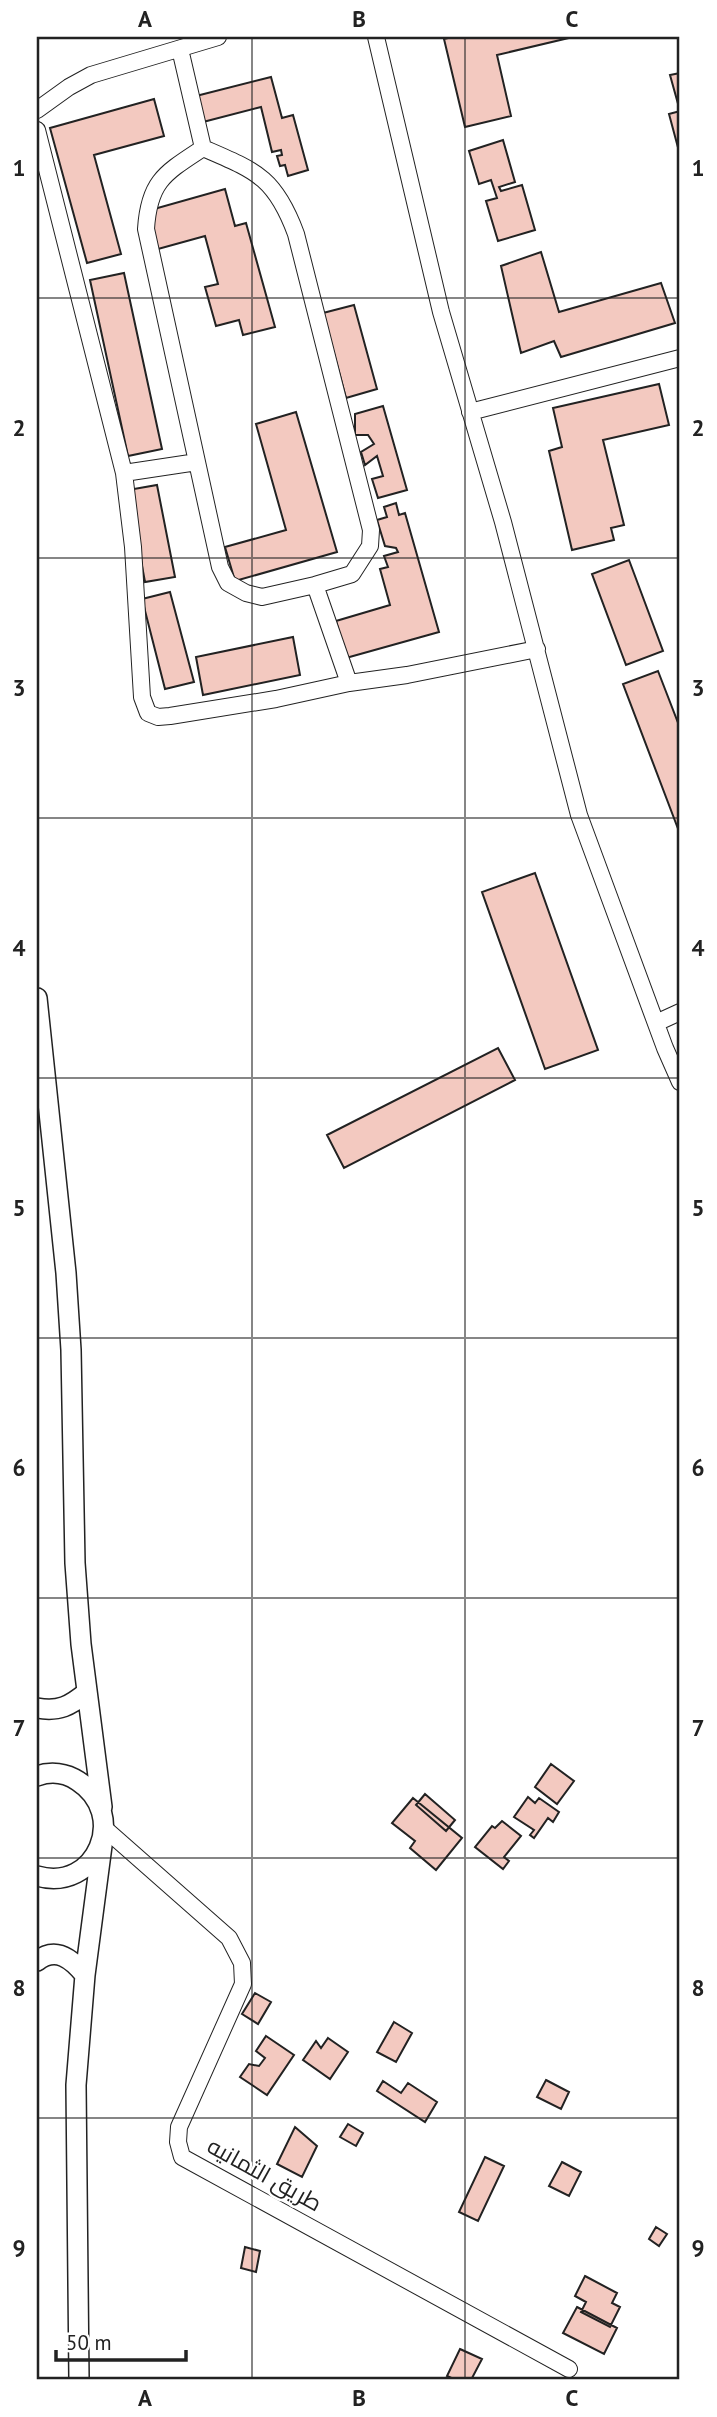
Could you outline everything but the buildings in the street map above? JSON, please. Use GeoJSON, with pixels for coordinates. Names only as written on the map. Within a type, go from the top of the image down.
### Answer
{"type":"FeatureCollection","features":[{"type":"Feature","properties":{"kind":"street"},"geometry":{"type":"LineString","coordinates":[[37,110],[81,79],[218,37]]}},
{"type":"Feature","properties":{"kind":"street"},"geometry":{"type":"LineString","coordinates":[[376,37],[438,299],[503,522],[579,815],[680,1082]]}},
{"type":"Feature","properties":{"kind":"street"},"geometry":{"type":"LineString","coordinates":[[180,49],[203,148]]}},
{"type":"Feature","properties":{"kind":"street"},"geometry":{"type":"LineString","coordinates":[[37,130],[124,473],[133,547],[142,696],[148,713],[158,717],[276,699],[537,649]]}},
{"type":"Feature","properties":{"kind":"street"},"geometry":{"type":"LineString","coordinates":[[203,148],[260,175],[275,190],[296,234],[370,530],[370,546],[352,573],[262,597],[246,593],[228,583],[220,567],[146,229],[147,209],[154,188],[172,168],[203,148]]}},
{"type":"Feature","properties":{"kind":"street"},"geometry":{"type":"LineString","coordinates":[[37,203],[54,202]]}},
{"type":"Feature","properties":{"kind":"street"},"geometry":{"type":"LineString","coordinates":[[470,412],[680,358]]}},
{"type":"Feature","properties":{"kind":"street"},"geometry":{"type":"LineString","coordinates":[[124,473],[197,462]]}},
{"type":"Feature","properties":{"kind":"street"},"geometry":{"type":"LineString","coordinates":[[314,585],[349,683]]}},
{"type":"Feature","properties":{"kind":"street"},"geometry":{"type":"LineString","coordinates":[[37,998],[66,1273],[71,1350],[75,1563],[103,1832],[85,1975],[76,2085],[79,2380]]}},
{"type":"Feature","properties":{"kind":"street"},"geometry":{"type":"LineString","coordinates":[[656,1023],[680,1012]]}},
{"type":"Feature","properties":{"kind":"street"},"geometry":{"type":"LineString","coordinates":[[37,1708],[53,1711],[72,1705],[87,1692]]}},
{"type":"Feature","properties":{"kind":"street"},"geometry":{"type":"LineString","coordinates":[[37,1776],[47,1772],[70,1776],[90,1789],[102,1807]]}},
{"type":"Feature","properties":{"kind":"street"},"geometry":{"type":"LineString","coordinates":[[37,1875],[47,1878],[67,1877],[84,1867],[96,1854],[103,1832]]}},
{"type":"Feature","properties":{"kind":"street","name":"طريق الثمانيه"},"geometry":{"type":"LineString","coordinates":[[103,1832],[229,1938],[242,1964],[243,1984],[181,2119],[178,2142],[182,2157],[569,2369]]}},
{"type":"Feature","properties":{"kind":"street"},"geometry":{"type":"LineString","coordinates":[[37,1961],[58,1954],[73,1960],[85,1975]]}}]}
